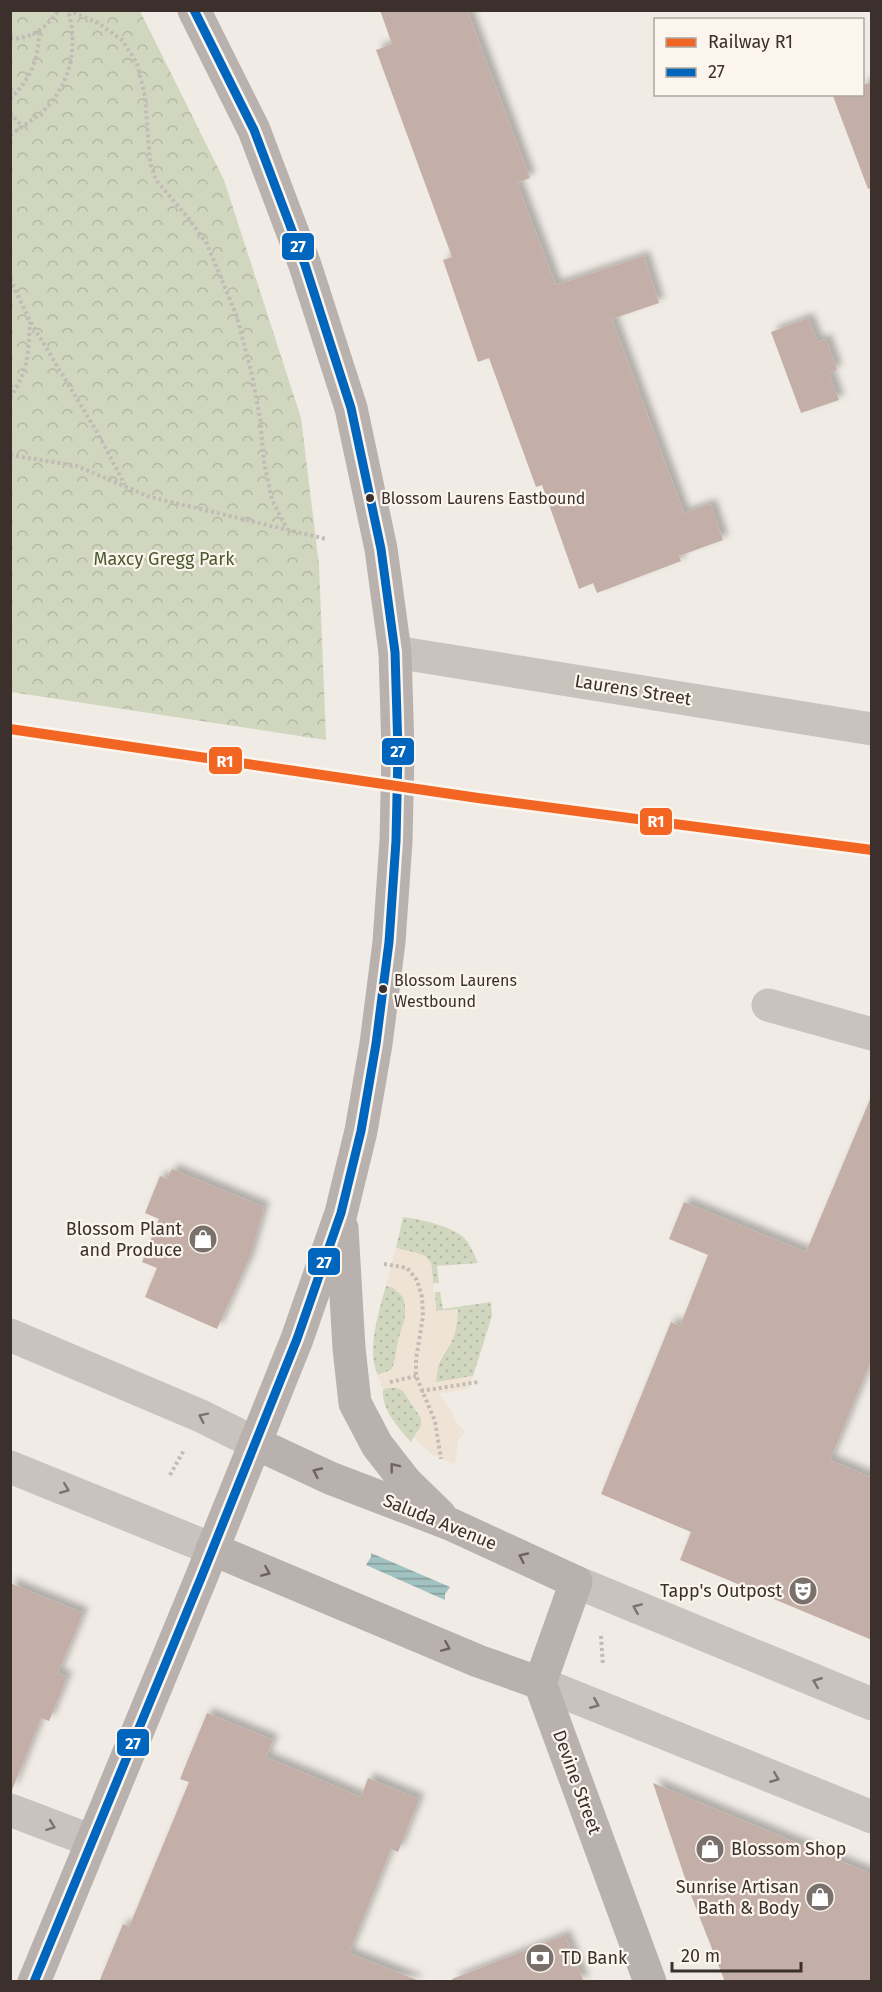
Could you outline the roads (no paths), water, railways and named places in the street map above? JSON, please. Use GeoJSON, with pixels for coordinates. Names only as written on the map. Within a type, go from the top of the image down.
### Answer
{"type":"FeatureCollection","features":[{"type":"Feature","properties":{"kind":"main road"},"geometry":{"type":"LineString","coordinates":[[34,1982],[297,1339],[341,1213],[363,1120],[376,1044],[389,942],[396,842],[398,751],[395,652],[382,557],[351,408],[305,265],[254,130],[194,10]]}},
{"type":"Feature","properties":{"kind":"main road"},"geometry":{"type":"LineString","coordinates":[[341,1213],[349,1348],[355,1403],[377,1445],[405,1481],[450,1524]]}},
{"type":"Feature","properties":{"kind":"main road","name":"Saluda Avenue"},"geometry":{"type":"LineString","coordinates":[[255,1443],[330,1478],[450,1524],[576,1582]]}},
{"type":"Feature","properties":{"kind":"main road"},"geometry":{"type":"LineString","coordinates":[[212,1549],[478,1661],[540,1683],[576,1582]]}},
{"type":"Feature","properties":{"kind":"main road","name":"Devine Street"},"geometry":{"type":"LineString","coordinates":[[540,1683],[650,1982]]}},
{"type":"Feature","properties":{"kind":"street","name":"Laurens Street"},"geometry":{"type":"LineString","coordinates":[[395,652],[872,729]]}},
{"type":"Feature","properties":{"kind":"street"},"geometry":{"type":"LineString","coordinates":[[768,1005],[872,1034]]}},
{"type":"Feature","properties":{"kind":"street","name":"Saluda Avenue"},"geometry":{"type":"LineString","coordinates":[[10,1335],[201,1416],[255,1443]]}},
{"type":"Feature","properties":{"kind":"street"},"geometry":{"type":"LineString","coordinates":[[10,1467],[212,1549]]}},
{"type":"Feature","properties":{"kind":"street","name":"Saluda Avenue"},"geometry":{"type":"LineString","coordinates":[[576,1582],[872,1704]]}},
{"type":"Feature","properties":{"kind":"street"},"geometry":{"type":"LineString","coordinates":[[540,1683],[872,1817]]}},
{"type":"Feature","properties":{"kind":"street"},"geometry":{"type":"LineString","coordinates":[[10,1810],[92,1841]]}},
{"type":"Feature","properties":{"kind":"water"},"geometry":{"type":"Polygon","coordinates":[[[371,1553],[450,1587],[445,1594],[445,1600],[366,1565],[371,1553]]]}},
{"type":"Feature","properties":{"kind":"rail line","name":"R1"},"geometry":{"type":"LineString","coordinates":[[10,729],[478,798],[872,850]]}},
{"type":"Feature","properties":{"kind":"place","name":"Blossom Laurens Eastbound"},"geometry":{"type":"Point","coordinates":[370,498]}},
{"type":"Feature","properties":{"kind":"place","name":"Blossom Laurens Westbound"},"geometry":{"type":"Point","coordinates":[383,989]}},
{"type":"Feature","properties":{"kind":"place","name":"Blossom Plant and Produce"},"geometry":{"type":"Point","coordinates":[203,1239]}},
{"type":"Feature","properties":{"kind":"place","name":"Tapp's Outpost"},"geometry":{"type":"Point","coordinates":[803,1591]}},
{"type":"Feature","properties":{"kind":"place","name":"Blossom Shop"},"geometry":{"type":"Point","coordinates":[710,1849]}},
{"type":"Feature","properties":{"kind":"place","name":"Sunrise Artisan Bath & Body"},"geometry":{"type":"Point","coordinates":[820,1897]}},
{"type":"Feature","properties":{"kind":"place","name":"TD Bank"},"geometry":{"type":"Point","coordinates":[540,1958]}},
{"type":"Feature","properties":{"kind":"park label","name":"Maxcy Gregg Park"},"geometry":{"type":"Point","coordinates":[164,559]}}]}
